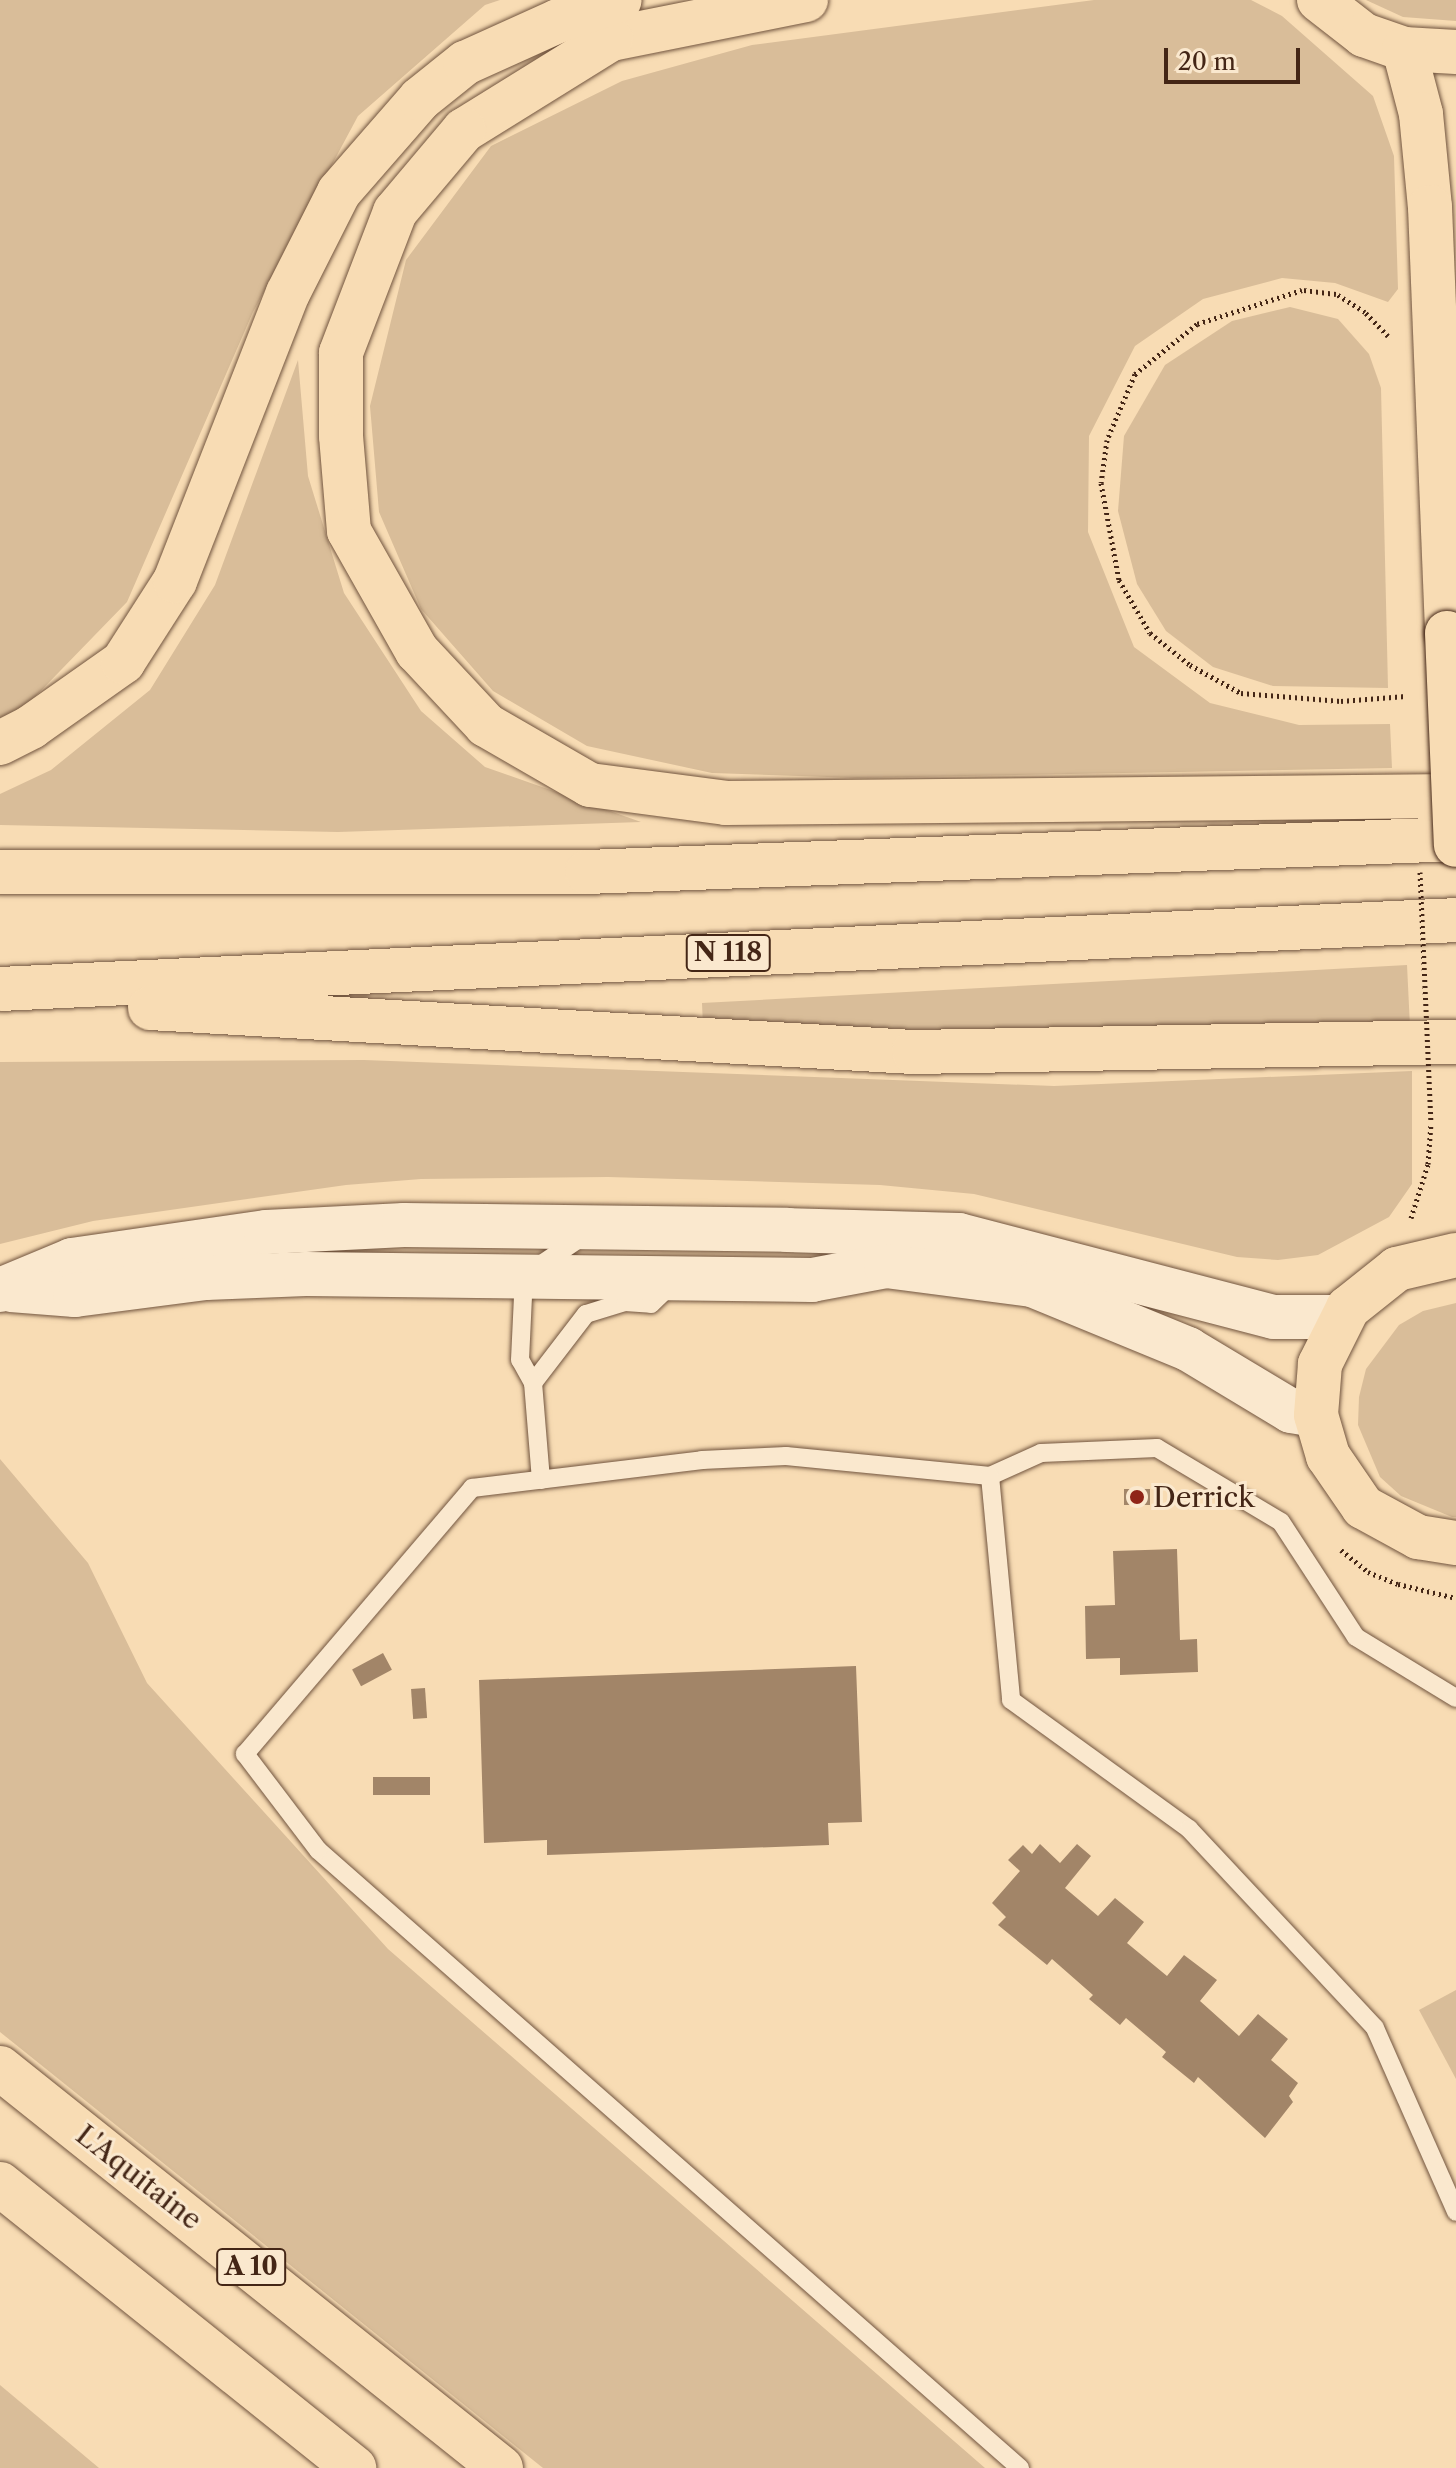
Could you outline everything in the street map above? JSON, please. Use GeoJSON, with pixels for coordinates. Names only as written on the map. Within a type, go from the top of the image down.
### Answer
{"type":"FeatureCollection","features":[{"type":"Feature","properties":{"kind":"main road"},"geometry":{"type":"LineString","coordinates":[[0,743],[31,727],[123,662],[175,581],[288,293],[339,192],[420,99],[465,63],[558,21],[620,0]]}},
{"type":"Feature","properties":{"kind":"main road"},"geometry":{"type":"LineString","coordinates":[[806,0],[611,39],[464,130],[395,212],[341,353],[341,436],[349,531],[417,651],[486,725],[590,785],[726,803],[1456,796]]}},
{"type":"Feature","properties":{"kind":"main road"},"geometry":{"type":"LineString","coordinates":[[1319,0],[1364,35],[1404,49],[1456,52]]}},
{"type":"Feature","properties":{"kind":"main road"},"geometry":{"type":"LineString","coordinates":[[0,872],[587,872],[1444,846],[1447,633],[1430,207],[1421,114],[1404,49]]}},
{"type":"Feature","properties":{"kind":"main road","name":"N 118"},"geometry":{"type":"LineString","coordinates":[[0,989],[1456,920]]}},
{"type":"Feature","properties":{"kind":"main road"},"geometry":{"type":"LineString","coordinates":[[0,999],[914,1052],[1456,1042]]}},
{"type":"Feature","properties":{"kind":"main road"},"geometry":{"type":"LineString","coordinates":[[2,1290],[72,1260],[266,1232],[404,1225],[959,1235],[1274,1317],[1341,1317]]}},
{"type":"Feature","properties":{"kind":"main road"},"geometry":{"type":"LineString","coordinates":[[1456,1255],[1397,1269],[1371,1286],[1341,1317],[1320,1364],[1316,1415],[1328,1456],[1363,1507],[1418,1537],[1456,1543]]}},
{"type":"Feature","properties":{"kind":"main road"},"geometry":{"type":"LineString","coordinates":[[2,1290],[75,1295],[206,1278],[306,1274],[675,1281],[812,1280],[886,1266],[1032,1285],[1188,1349],[1291,1411],[1316,1415]]}},
{"type":"Feature","properties":{"kind":"main road","name":"L'Aquitaine"},"geometry":{"type":"LineString","coordinates":[[0,2068],[501,2468]]}},
{"type":"Feature","properties":{"kind":"main road"},"geometry":{"type":"LineString","coordinates":[[0,2184],[354,2468]]}},
{"type":"Feature","properties":{"kind":"lane"},"geometry":{"type":"LineString","coordinates":[[541,1480],[533,1383],[520,1360],[524,1276],[592,1230]]}},
{"type":"Feature","properties":{"kind":"lane"},"geometry":{"type":"LineString","coordinates":[[533,1383],[586,1314],[625,1302],[651,1304],[675,1281]]}},
{"type":"Feature","properties":{"kind":"lane"},"geometry":{"type":"LineString","coordinates":[[1020,2468],[318,1850],[245,1754],[472,1488],[702,1460],[786,1456],[990,1476],[1041,1453],[1157,1448],[1281,1522],[1356,1637],[1456,1698]]}},
{"type":"Feature","properties":{"kind":"lane"},"geometry":{"type":"LineString","coordinates":[[990,1476],[1011,1700],[1189,1829],[1375,2028],[1456,2212]]}},
{"type":"Feature","properties":{"kind":"path"},"geometry":{"type":"LineString","coordinates":[[1393,341],[1365,312],[1336,294],[1302,290],[1197,324],[1135,374],[1107,440],[1101,483],[1119,580],[1150,633],[1190,665],[1241,693],[1341,701],[1412,696],[1411,681]]}},
{"type":"Feature","properties":{"kind":"path"},"geometry":{"type":"LineString","coordinates":[[1431,1123],[1444,846]]}},
{"type":"Feature","properties":{"kind":"path"},"geometry":{"type":"LineString","coordinates":[[1337,1547],[1378,1576],[1456,1598]]}},
{"type":"Feature","properties":{"kind":"shaded area"},"geometry":{"type":"Polygon","coordinates":[[[0,0],[500,0],[485,5],[358,116],[253,312],[127,602],[27,705],[0,718],[0,0]]]}},
{"type":"Feature","properties":{"kind":"shaded area"},"geometry":{"type":"Polygon","coordinates":[[[1094,0],[1251,0],[1282,16],[1373,96],[1394,156],[1398,289],[1388,302],[1335,283],[1282,278],[1203,299],[1135,346],[1089,436],[1088,532],[1134,647],[1210,703],[1299,725],[1390,724],[1392,768],[857,778],[712,773],[587,746],[493,691],[421,609],[379,512],[370,406],[406,260],[491,146],[622,81],[752,45],[1094,0]]]}},
{"type":"Feature","properties":{"kind":"shaded area"},"geometry":{"type":"Polygon","coordinates":[[[1366,0],[1456,0],[1456,21],[1403,17],[1366,0]]]}},
{"type":"Feature","properties":{"kind":"shaded area"},"geometry":{"type":"Polygon","coordinates":[[[1290,307],[1338,319],[1369,354],[1381,388],[1388,688],[1273,686],[1213,667],[1166,631],[1137,584],[1118,511],[1124,436],[1165,365],[1232,321],[1290,307]]]}},
{"type":"Feature","properties":{"kind":"shaded area"},"geometry":{"type":"Polygon","coordinates":[[[298,360],[308,476],[344,593],[421,711],[485,767],[641,822],[338,832],[0,825],[0,794],[51,770],[150,690],[215,585],[298,360]]]}},
{"type":"Feature","properties":{"kind":"shaded area"},"geometry":{"type":"Polygon","coordinates":[[[1407,965],[1410,1027],[1091,1036],[703,1026],[702,1003],[1407,965]]]}},
{"type":"Feature","properties":{"kind":"shaded area"},"geometry":{"type":"Polygon","coordinates":[[[364,1060],[1054,1086],[1412,1071],[1412,1184],[1389,1217],[1318,1255],[1278,1260],[1237,1257],[974,1194],[880,1185],[608,1177],[421,1179],[346,1185],[93,1221],[0,1244],[0,1062],[364,1060]]]}},
{"type":"Feature","properties":{"kind":"shaded area"},"geometry":{"type":"Polygon","coordinates":[[[1456,1303],[1456,1517],[1452,1517],[1401,1496],[1380,1477],[1358,1425],[1359,1397],[1366,1369],[1399,1325],[1423,1311],[1456,1303]]]}},
{"type":"Feature","properties":{"kind":"shaded area"},"geometry":{"type":"Polygon","coordinates":[[[0,1459],[88,1563],[147,1683],[388,1949],[985,2468],[543,2468],[0,2032],[0,1459]]]}},
{"type":"Feature","properties":{"kind":"shaded area"},"geometry":{"type":"Polygon","coordinates":[[[1456,1990],[1456,2079],[1419,2010],[1456,1990]]]}},
{"type":"Feature","properties":{"kind":"shaded area"},"geometry":{"type":"Polygon","coordinates":[[[0,2385],[99,2468],[0,2468],[0,2385]]]}},
{"type":"Feature","properties":{"kind":"building","name":"Derrick"},"geometry":{"type":"Polygon","coordinates":[[[1124,1489],[1150,1489],[1150,1505],[1124,1505],[1124,1489]]]}},
{"type":"Feature","properties":{"kind":"building"},"geometry":{"type":"Polygon","coordinates":[[[1177,1549],[1180,1640],[1197,1639],[1198,1672],[1120,1675],[1120,1658],[1086,1659],[1085,1606],[1115,1605],[1113,1551],[1177,1549]]]}},
{"type":"Feature","properties":{"kind":"building"},"geometry":{"type":"Polygon","coordinates":[[[383,1653],[392,1670],[361,1686],[352,1669],[383,1653]]]}},
{"type":"Feature","properties":{"kind":"building"},"geometry":{"type":"Polygon","coordinates":[[[856,1666],[862,1822],[828,1823],[829,1845],[547,1855],[547,1840],[484,1843],[479,1680],[856,1666]]]}},
{"type":"Feature","properties":{"kind":"building"},"geometry":{"type":"Polygon","coordinates":[[[425,1688],[427,1718],[413,1719],[411,1689],[425,1688]]]}},
{"type":"Feature","properties":{"kind":"building"},"geometry":{"type":"Polygon","coordinates":[[[373,1777],[430,1777],[430,1795],[373,1795],[373,1777]]]}},
{"type":"Feature","properties":{"kind":"building"},"geometry":{"type":"Polygon","coordinates":[[[1040,1844],[1060,1863],[1077,1844],[1091,1856],[1065,1888],[1098,1916],[1115,1898],[1144,1922],[1127,1943],[1167,1976],[1184,1955],[1217,1980],[1200,2001],[1239,2036],[1258,2014],[1288,2039],[1271,2060],[1298,2083],[1289,2096],[1293,2102],[1265,2138],[1198,2077],[1194,2083],[1162,2057],[1166,2052],[1126,2018],[1120,2025],[1089,1999],[1093,1995],[1052,1959],[1047,1965],[998,1925],[1006,1917],[992,1903],[1020,1871],[1008,1860],[1023,1845],[1032,1854],[1040,1844]]]}},
{"type":"Feature","properties":{"kind":"place","name":"Derrick"},"geometry":{"type":"Point","coordinates":[1137,1497]}}]}
